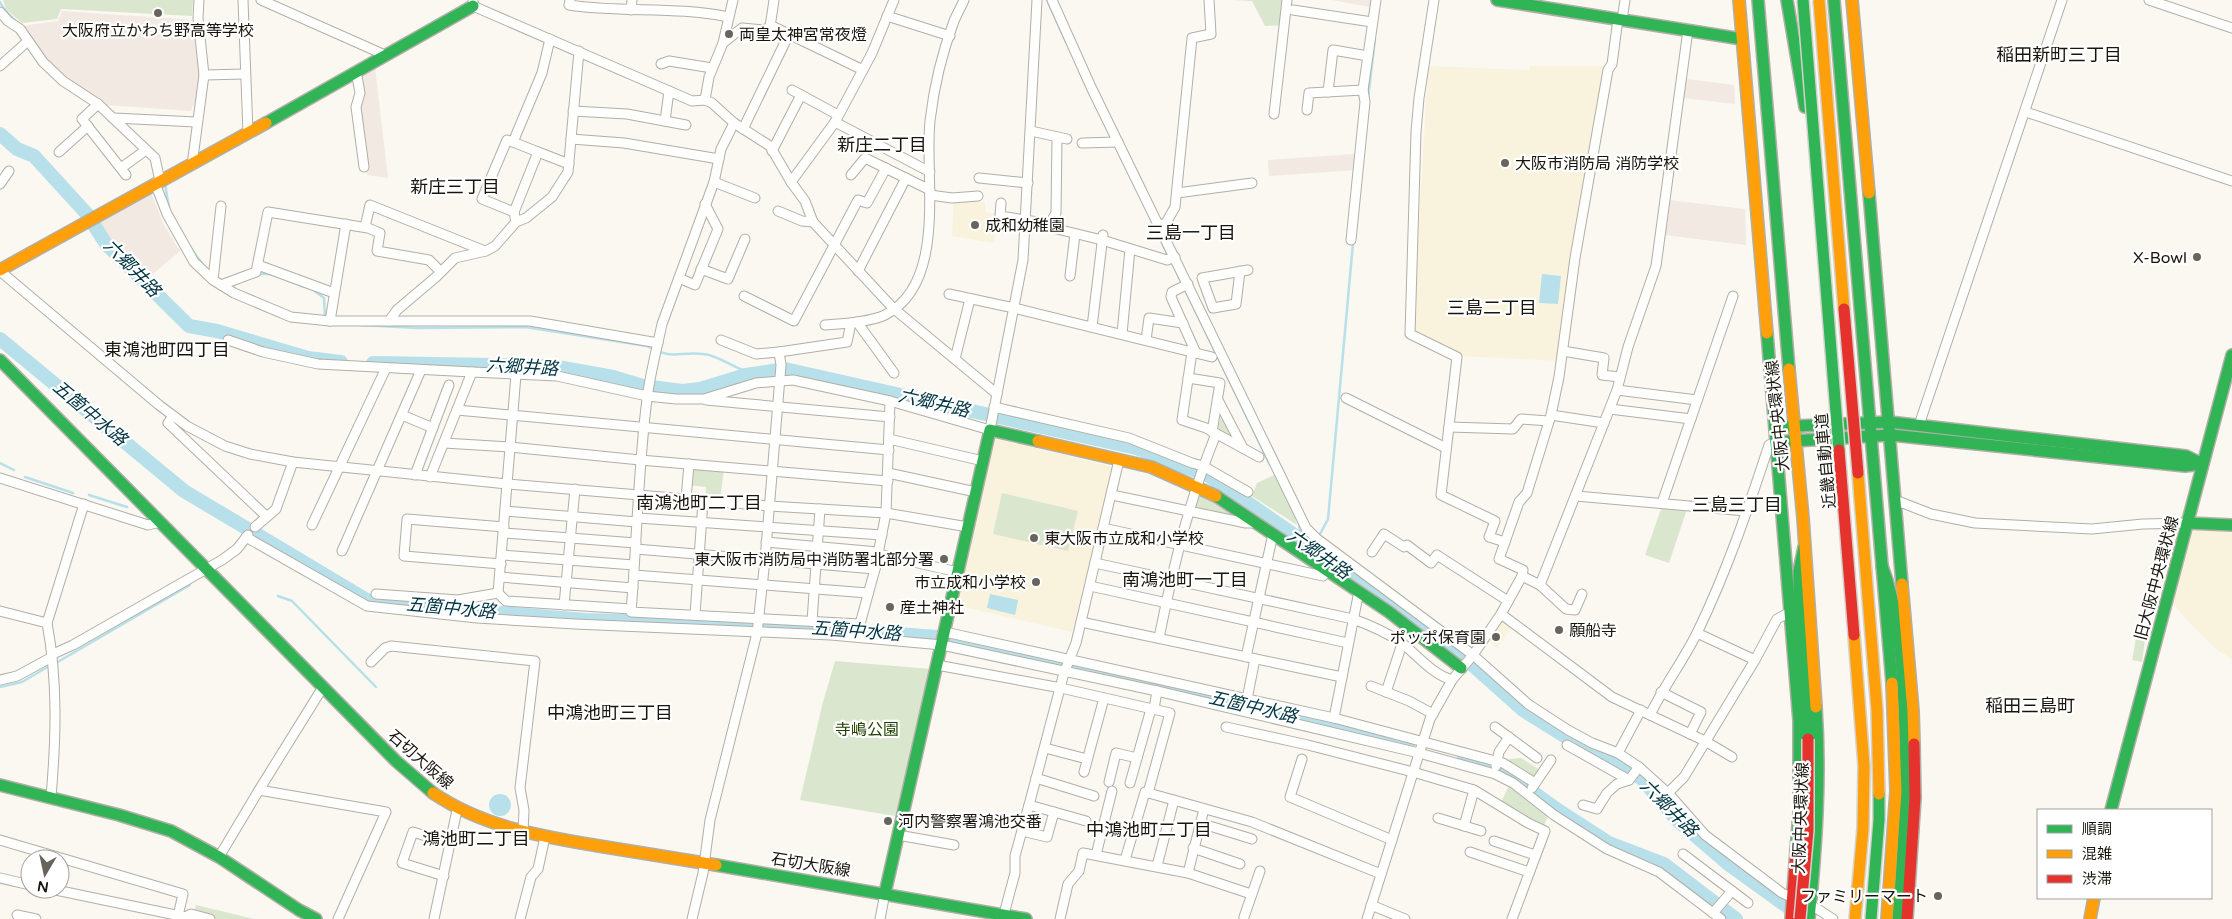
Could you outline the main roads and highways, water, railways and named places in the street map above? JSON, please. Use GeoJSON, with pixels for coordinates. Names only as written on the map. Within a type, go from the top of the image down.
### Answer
{"type":"FeatureCollection","features":[{"type":"Feature","properties":{"kind":"main road"},"geometry":{"type":"LineString","coordinates":[[1497,0],[1742,38]]}},
{"type":"Feature","properties":{"kind":"main road"},"geometry":{"type":"LineString","coordinates":[[1739,0],[1775,427],[1772,443],[1790,612],[1800,755],[1799,814],[1793,899],[1802,916]]}},
{"type":"Feature","properties":{"kind":"main road"},"geometry":{"type":"LineString","coordinates":[[1746,82],[1750,0]]}},
{"type":"Feature","properties":{"kind":"main road","name":"大阪中央環状線"},"geometry":{"type":"LineString","coordinates":[[1758,0],[1796,440],[1819,761],[1818,843],[1802,916]]}},
{"type":"Feature","properties":{"kind":"main road"},"geometry":{"type":"LineString","coordinates":[[1787,0],[1820,205]]}},
{"type":"Feature","properties":{"kind":"main road","name":"近畿自動車道"},"geometry":{"type":"LineString","coordinates":[[1819,0],[1877,710],[1880,820],[1871,919]]}},
{"type":"Feature","properties":{"kind":"main road"},"geometry":{"type":"LineString","coordinates":[[1834,0],[1892,680],[1896,791],[1887,919]]}},
{"type":"Feature","properties":{"kind":"main road"},"geometry":{"type":"LineString","coordinates":[[1852,0],[1890,422],[1894,500],[1911,680],[1915,745],[1914,836],[1906,919]]}},
{"type":"Feature","properties":{"kind":"main road","name":"近畿自動車道"},"geometry":{"type":"LineString","coordinates":[[1801,2],[1820,205],[1864,766],[1863,829],[1855,919]]}},
{"type":"Feature","properties":{"kind":"main road"},"geometry":{"type":"LineString","coordinates":[[0,271],[157,182],[192,165],[473,3]]}},
{"type":"Feature","properties":{"kind":"main road"},"geometry":{"type":"LineString","coordinates":[[1847,166],[1853,136],[1858,72]]}},
{"type":"Feature","properties":{"kind":"main road"},"geometry":{"type":"LineString","coordinates":[[1753,160],[1760,187],[1771,274],[1786,337]]}},
{"type":"Feature","properties":{"kind":"main road","name":"旧大阪中央環状線"},"geometry":{"type":"LineString","coordinates":[[2112,809],[2232,355]]}},
{"type":"Feature","properties":{"kind":"main road","name":"石切大阪線"},"geometry":{"type":"LineString","coordinates":[[0,360],[409,775],[457,810],[492,824],[545,837],[968,907],[1026,919]]}},
{"type":"Feature","properties":{"kind":"main road"},"geometry":{"type":"LineString","coordinates":[[1775,427],[1890,422],[2186,456],[2202,464]]}},
{"type":"Feature","properties":{"kind":"main road"},"geometry":{"type":"LineString","coordinates":[[885,893],[944,638],[990,426],[1151,467],[1196,486],[1227,502],[1359,591],[1461,668]]}},
{"type":"Feature","properties":{"kind":"main road"},"geometry":{"type":"LineString","coordinates":[[1772,443],[1891,434],[2185,466],[2202,464]]}},
{"type":"Feature","properties":{"kind":"main road"},"geometry":{"type":"LineString","coordinates":[[2187,523],[2232,525]]}},
{"type":"Feature","properties":{"kind":"main road"},"geometry":{"type":"LineString","coordinates":[[1802,916],[1808,830],[1808,739],[1799,594],[1799,571],[1804,547]]}},
{"type":"Feature","properties":{"kind":"main road"},"geometry":{"type":"LineString","coordinates":[[1882,566],[1891,589],[1897,614],[1906,726],[1906,802],[1898,919]]}},
{"type":"Feature","properties":{"kind":"main road"},"geometry":{"type":"LineString","coordinates":[[0,785],[171,830],[219,856],[299,910],[316,919]]}},
{"type":"Feature","properties":{"kind":"main road"},"geometry":{"type":"LineString","coordinates":[[2090,919],[2094,899]]}},
{"type":"Feature","properties":{"kind":"main road"},"geometry":{"type":"LineString","coordinates":[[965,919],[968,907]]}},
{"type":"Feature","properties":{"kind":"water"},"geometry":{"type":"Polygon","coordinates":[[[1542,274],[1561,276],[1558,304],[1539,303],[1542,274]]]}},
{"type":"Feature","properties":{"kind":"water"},"geometry":{"type":"Polygon","coordinates":[[[990,594],[1018,600],[1015,615],[987,608],[990,594]]]}},
{"type":"Feature","properties":{"kind":"water"},"geometry":{"type":"Polygon","coordinates":[[[500,794],[510,801],[511,805],[504,815],[500,816],[490,809],[489,805],[496,795],[500,794]]]}},
{"type":"Feature","properties":{"kind":"waterway"},"geometry":{"type":"LineString","coordinates":[[1047,0],[1066,42]]}},
{"type":"Feature","properties":{"kind":"waterway"},"geometry":{"type":"LineString","coordinates":[[0,2],[6,12],[30,36]]}},
{"type":"Feature","properties":{"kind":"waterway"},"geometry":{"type":"LineString","coordinates":[[1368,98],[1375,39]]}},
{"type":"Feature","properties":{"kind":"waterway"},"geometry":{"type":"LineString","coordinates":[[132,131],[153,151]]}},
{"type":"Feature","properties":{"kind":"waterway","name":"六郷井路"},"geometry":{"type":"LineString","coordinates":[[0,134],[17,149],[34,156],[87,214],[106,244],[189,326],[217,331],[308,358],[341,362]]}},
{"type":"Feature","properties":{"kind":"waterway"},"geometry":{"type":"LineString","coordinates":[[165,184],[169,208]]}},
{"type":"Feature","properties":{"kind":"waterway"},"geometry":{"type":"LineString","coordinates":[[1158,234],[1168,256]]}},
{"type":"Feature","properties":{"kind":"waterway"},"geometry":{"type":"LineString","coordinates":[[1319,536],[1328,519],[1353,243]]}},
{"type":"Feature","properties":{"kind":"waterway"},"geometry":{"type":"LineString","coordinates":[[189,246],[204,266]]}},
{"type":"Feature","properties":{"kind":"waterway"},"geometry":{"type":"LineString","coordinates":[[1171,261],[1270,465]]}},
{"type":"Feature","properties":{"kind":"waterway"},"geometry":{"type":"LineString","coordinates":[[257,275],[275,275],[304,287]]}},
{"type":"Feature","properties":{"kind":"waterway"},"geometry":{"type":"LineString","coordinates":[[312,289],[324,298],[325,317]]}},
{"type":"Feature","properties":{"kind":"waterway"},"geometry":{"type":"LineString","coordinates":[[360,325],[418,328],[525,327],[647,346],[656,351],[670,354],[695,353],[707,355],[743,370],[746,375]]}},
{"type":"Feature","properties":{"kind":"waterway","name":"五箇中水路"},"geometry":{"type":"LineString","coordinates":[[0,339],[184,491],[370,602],[585,620],[778,625],[937,637],[1063,663],[1409,742]]}},
{"type":"Feature","properties":{"kind":"waterway","name":"六郷井路"},"geometry":{"type":"LineString","coordinates":[[373,363],[552,366],[613,377],[643,386],[682,391],[700,389],[746,375],[785,369],[1136,448],[1209,476],[1313,548],[1467,660],[1523,710],[1571,740],[1641,778],[1677,820],[1727,863],[1799,915]]}},
{"type":"Feature","properties":{"kind":"waterway"},"geometry":{"type":"LineString","coordinates":[[0,463],[14,470]]}},
{"type":"Feature","properties":{"kind":"waterway"},"geometry":{"type":"LineString","coordinates":[[25,477],[73,493]]}},
{"type":"Feature","properties":{"kind":"waterway"},"geometry":{"type":"LineString","coordinates":[[89,495],[127,507]]}},
{"type":"Feature","properties":{"kind":"waterway"},"geometry":{"type":"LineString","coordinates":[[1299,524],[1303,542]]}},
{"type":"Feature","properties":{"kind":"waterway"},"geometry":{"type":"LineString","coordinates":[[1313,548],[1317,541]]}},
{"type":"Feature","properties":{"kind":"waterway"},"geometry":{"type":"LineString","coordinates":[[56,663],[190,585]]}},
{"type":"Feature","properties":{"kind":"waterway"},"geometry":{"type":"LineString","coordinates":[[278,596],[292,601],[376,687]]}},
{"type":"Feature","properties":{"kind":"waterway"},"geometry":{"type":"LineString","coordinates":[[0,687],[22,682],[51,665]]}},
{"type":"Feature","properties":{"kind":"waterway","name":"五箇中水路"},"geometry":{"type":"LineString","coordinates":[[1464,756],[1499,768],[1555,808],[1609,843],[1664,864],[1736,919]]}},
{"type":"Feature","properties":{"kind":"place","name":"大阪府立かわち野高等学校"},"geometry":{"type":"Point","coordinates":[158,13]}},
{"type":"Feature","properties":{"kind":"place","name":"両皇太神宮常夜燈"},"geometry":{"type":"Point","coordinates":[729,34]}},
{"type":"Feature","properties":{"kind":"place","name":"大阪市消防局 消防学校"},"geometry":{"type":"Point","coordinates":[1505,163]}},
{"type":"Feature","properties":{"kind":"place","name":"成和幼稚園"},"geometry":{"type":"Point","coordinates":[975,225]}},
{"type":"Feature","properties":{"kind":"place","name":"X-Bowl"},"geometry":{"type":"Point","coordinates":[2197,257]}},
{"type":"Feature","properties":{"kind":"place","name":"東大阪市立成和小学校"},"geometry":{"type":"Point","coordinates":[1034,538]}},
{"type":"Feature","properties":{"kind":"place","name":"東大阪市消防局中消防署北部分署"},"geometry":{"type":"Point","coordinates":[944,559]}},
{"type":"Feature","properties":{"kind":"place","name":"市立成和小学校"},"geometry":{"type":"Point","coordinates":[1036,582]}},
{"type":"Feature","properties":{"kind":"place","name":"産土神社"},"geometry":{"type":"Point","coordinates":[890,607]}},
{"type":"Feature","properties":{"kind":"place","name":"願船寺"},"geometry":{"type":"Point","coordinates":[1559,630]}},
{"type":"Feature","properties":{"kind":"place","name":"ポッポ保育園"},"geometry":{"type":"Point","coordinates":[1496,637]}},
{"type":"Feature","properties":{"kind":"place","name":"河内警察署鴻池交番"},"geometry":{"type":"Point","coordinates":[888,821]}},
{"type":"Feature","properties":{"kind":"place","name":"ファミリーマート"},"geometry":{"type":"Point","coordinates":[1938,896]}},
{"type":"Feature","properties":{"kind":"district","name":"稲田新町三丁目"},"geometry":{"type":"Point","coordinates":[2059,55]}},
{"type":"Feature","properties":{"kind":"district","name":"新庄二丁目"},"geometry":{"type":"Point","coordinates":[882,145]}},
{"type":"Feature","properties":{"kind":"district","name":"新庄三丁目"},"geometry":{"type":"Point","coordinates":[455,187]}},
{"type":"Feature","properties":{"kind":"district","name":"三島一丁目"},"geometry":{"type":"Point","coordinates":[1191,233]}},
{"type":"Feature","properties":{"kind":"district","name":"三島二丁目"},"geometry":{"type":"Point","coordinates":[1492,308]}},
{"type":"Feature","properties":{"kind":"district","name":"東鴻池町四丁目"},"geometry":{"type":"Point","coordinates":[167,350]}},
{"type":"Feature","properties":{"kind":"district","name":"南鴻池町二丁目"},"geometry":{"type":"Point","coordinates":[699,503]}},
{"type":"Feature","properties":{"kind":"district","name":"三島三丁目"},"geometry":{"type":"Point","coordinates":[1737,505]}},
{"type":"Feature","properties":{"kind":"district","name":"南鴻池町一丁目"},"geometry":{"type":"Point","coordinates":[1185,580]}},
{"type":"Feature","properties":{"kind":"district","name":"稲田三島町"},"geometry":{"type":"Point","coordinates":[2030,706]}},
{"type":"Feature","properties":{"kind":"district","name":"中鴻池町三丁目"},"geometry":{"type":"Point","coordinates":[610,713]}},
{"type":"Feature","properties":{"kind":"district","name":"中鴻池町二丁目"},"geometry":{"type":"Point","coordinates":[1149,830]}},
{"type":"Feature","properties":{"kind":"district","name":"鴻池町二丁目"},"geometry":{"type":"Point","coordinates":[476,839]}},
{"type":"Feature","properties":{"kind":"park label","name":"寺嶋公園"},"geometry":{"type":"Point","coordinates":[867,729]}}]}
